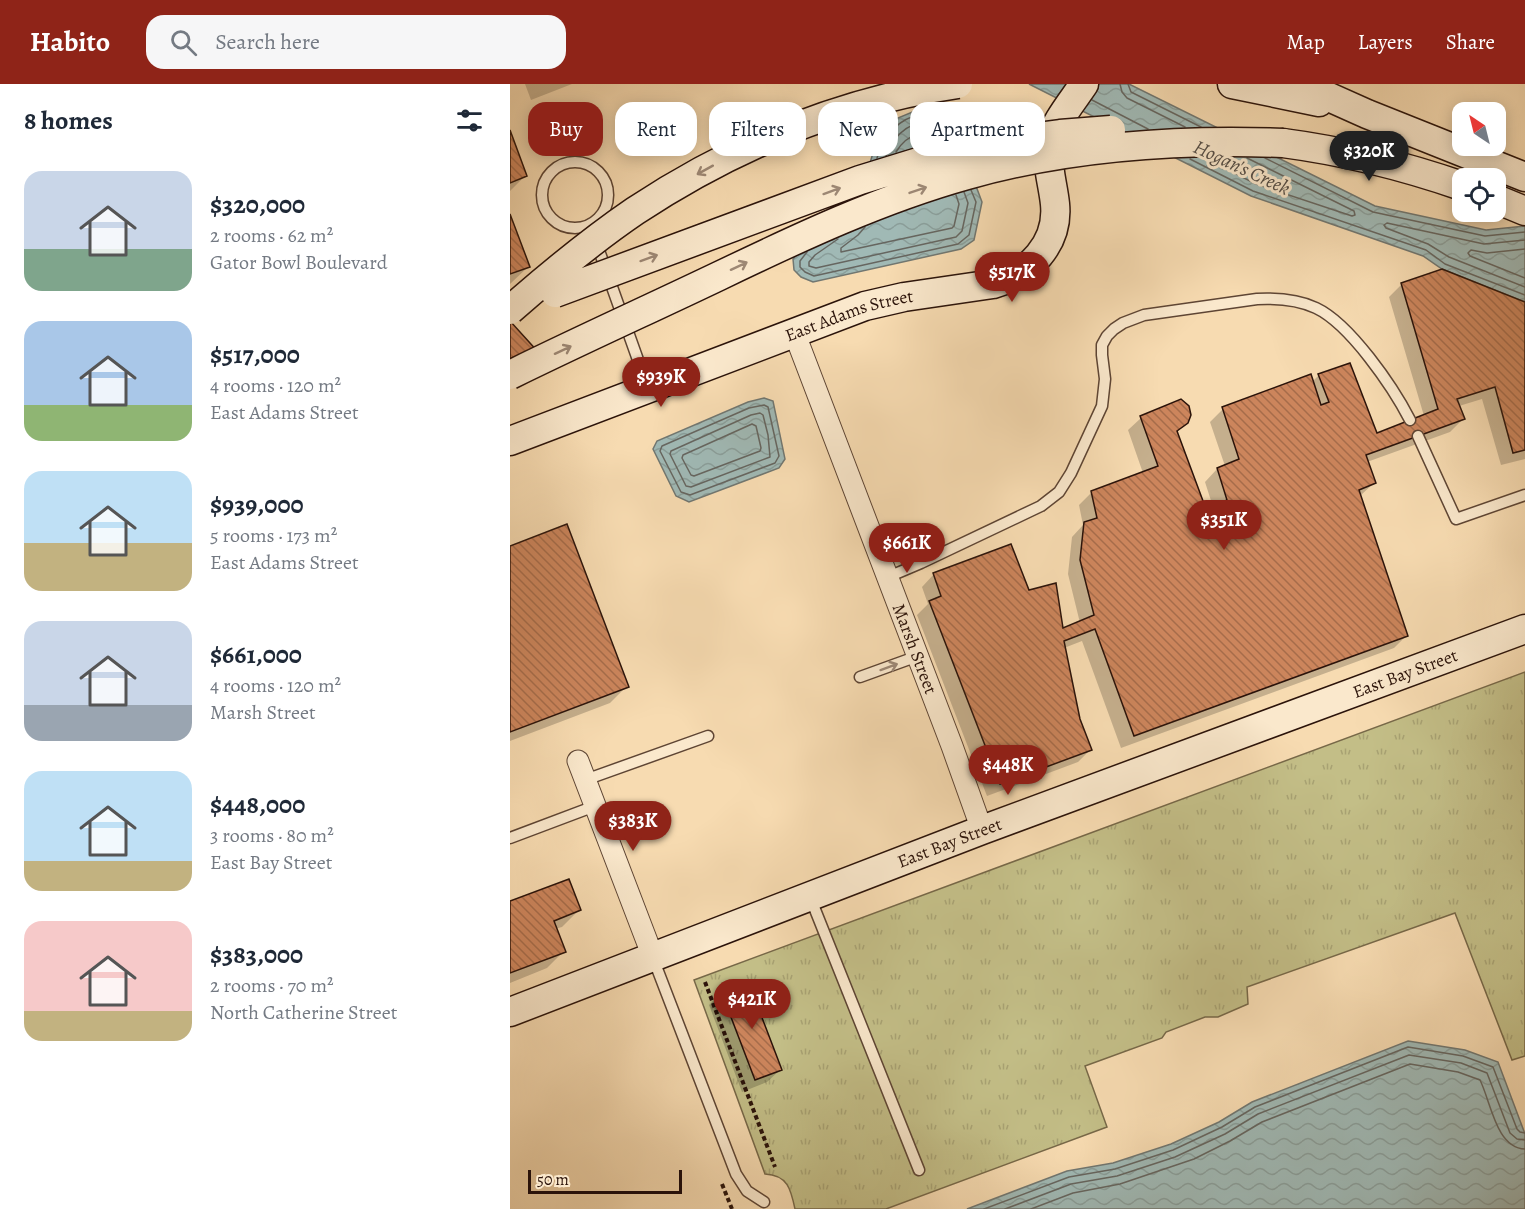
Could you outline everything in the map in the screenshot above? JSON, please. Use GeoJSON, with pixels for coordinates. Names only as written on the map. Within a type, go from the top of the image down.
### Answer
{"type":"FeatureCollection","features":[{"type":"Feature","properties":{"kind":"main road"},"geometry":{"type":"LineString","coordinates":[[510,308],[615,225],[669,189],[723,159],[778,134],[834,114],[890,98],[958,84]]}},
{"type":"Feature","properties":{"kind":"main road","name":"East Adams Street"},"geometry":{"type":"LineString","coordinates":[[510,441],[878,302],[993,284],[1014,277],[1027,269],[1044,249],[1054,223],[1055,203],[1049,150],[1054,130],[1084,84]]}},
{"type":"Feature","properties":{"kind":"main road"},"geometry":{"type":"LineString","coordinates":[[1232,84],[1367,114]]}},
{"type":"Feature","properties":{"kind":"main road"},"geometry":{"type":"LineString","coordinates":[[1300,84],[1367,114],[1525,177]]}},
{"type":"Feature","properties":{"kind":"main road"},"geometry":{"type":"LineString","coordinates":[[510,308],[860,180],[958,152],[1051,135],[1135,129],[1211,133],[1320,148],[1377,160],[1452,183]]}},
{"type":"Feature","properties":{"kind":"main road"},"geometry":{"type":"LineString","coordinates":[[510,375],[835,222],[902,195],[966,175],[1033,159],[1109,148],[1186,143],[1283,143]]}},
{"type":"Feature","properties":{"kind":"main road"},"geometry":{"type":"LineString","coordinates":[[1506,203],[1525,211]]}},
{"type":"Feature","properties":{"kind":"main road","name":"East Bay Street"},"geometry":{"type":"LineString","coordinates":[[510,1012],[982,830],[1525,629]]}},
{"type":"Feature","properties":{"kind":"street","name":"Marsh Street"},"geometry":{"type":"LineString","coordinates":[[794,332],[982,830]]}},
{"type":"Feature","properties":{"kind":"street"},"geometry":{"type":"LineString","coordinates":[[581,770],[653,957]]}},
{"type":"Feature","properties":{"kind":"lane"},"geometry":{"type":"LineString","coordinates":[[577,162],[587,164],[603,177],[608,198],[605,209],[590,224],[579,228],[568,227],[557,223],[549,215],[542,195],[549,175],[557,168],[577,162]]}},
{"type":"Feature","properties":{"kind":"lane"},"geometry":{"type":"LineString","coordinates":[[590,224],[648,388]]}},
{"type":"Feature","properties":{"kind":"lane"},"geometry":{"type":"LineString","coordinates":[[888,577],[1041,506],[1059,492],[1071,473],[1102,406],[1105,379],[1102,345],[1114,329],[1134,318],[1257,299],[1275,298],[1314,307],[1340,324],[1390,385],[1410,420]]}},
{"type":"Feature","properties":{"kind":"lane"},"geometry":{"type":"LineString","coordinates":[[1418,436],[1456,519],[1525,495]]}},
{"type":"Feature","properties":{"kind":"lane"},"geometry":{"type":"LineString","coordinates":[[860,677],[918,656]]}},
{"type":"Feature","properties":{"kind":"lane"},"geometry":{"type":"LineString","coordinates":[[581,770],[708,736]]}},
{"type":"Feature","properties":{"kind":"lane"},"geometry":{"type":"LineString","coordinates":[[510,838],[595,806]]}},
{"type":"Feature","properties":{"kind":"lane"},"geometry":{"type":"LineString","coordinates":[[810,897],[919,1170]]}},
{"type":"Feature","properties":{"kind":"lane"},"geometry":{"type":"LineString","coordinates":[[653,957],[739,1180],[752,1196],[764,1202]]}},
{"type":"Feature","properties":{"kind":"path"},"geometry":{"type":"LineString","coordinates":[[705,982],[775,1167]]}},
{"type":"Feature","properties":{"kind":"green space"},"geometry":{"type":"Polygon","coordinates":[[[1525,672],[1525,1056],[1512,1060],[1455,913],[1247,987],[1248,1004],[1218,1017],[1205,1017],[1166,1032],[1162,1038],[1085,1066],[1107,1127],[886,1209],[795,1209],[790,1190],[784,1181],[779,1177],[765,1174],[694,980],[1525,672]]]}},
{"type":"Feature","properties":{"kind":"water","name":"Hogan's Creek"},"geometry":{"type":"Polygon","coordinates":[[[1029,84],[1129,84],[1375,206],[1486,230],[1525,226],[1525,302],[1442,269],[1423,256],[1251,196],[1029,84]]]}},
{"type":"Feature","properties":{"kind":"water"},"geometry":{"type":"Polygon","coordinates":[[[910,113],[910,156],[973,156],[976,186],[982,202],[974,240],[961,249],[813,282],[801,277],[794,270],[793,259],[806,245],[844,217],[861,194],[872,156],[898,156],[898,118],[910,113]]]}},
{"type":"Feature","properties":{"kind":"water"},"geometry":{"type":"Polygon","coordinates":[[[764,398],[773,401],[785,459],[779,468],[689,502],[676,496],[653,449],[657,441],[748,402],[764,398]]]}},
{"type":"Feature","properties":{"kind":"water"},"geometry":{"type":"Polygon","coordinates":[[[1408,1041],[1465,1050],[1498,1062],[1525,1134],[1525,1209],[967,1209],[1067,1171],[1113,1163],[1171,1144],[1219,1122],[1252,1102],[1408,1041]]]}},
{"type":"Feature","properties":{"kind":"building"},"geometry":{"type":"Polygon","coordinates":[[[510,130],[527,176],[510,183],[510,130]]]}},
{"type":"Feature","properties":{"kind":"building"},"geometry":{"type":"Polygon","coordinates":[[[510,214],[530,267],[510,274],[510,214]]]}},
{"type":"Feature","properties":{"kind":"building"},"geometry":{"type":"Polygon","coordinates":[[[1442,269],[1525,302],[1525,450],[1513,453],[1495,387],[1457,399],[1465,419],[1366,455],[1376,483],[1359,490],[1408,636],[1134,736],[1095,629],[1064,641],[1080,719],[1092,750],[1000,784],[929,601],[941,596],[933,573],[1011,544],[1029,590],[1056,583],[1063,628],[1094,615],[1080,560],[1084,522],[1097,518],[1091,491],[1158,466],[1140,416],[1181,399],[1189,406],[1191,415],[1188,423],[1177,431],[1206,509],[1227,500],[1217,468],[1239,459],[1222,407],[1311,374],[1321,405],[1329,402],[1318,374],[1350,363],[1377,433],[1438,409],[1401,283],[1442,269]]]}},
{"type":"Feature","properties":{"kind":"building"},"geometry":{"type":"Polygon","coordinates":[[[510,321],[539,353],[510,379],[510,321]]]}},
{"type":"Feature","properties":{"kind":"building"},"geometry":{"type":"Polygon","coordinates":[[[567,524],[629,687],[510,732],[510,546],[567,524]]]}},
{"type":"Feature","properties":{"kind":"building"},"geometry":{"type":"Polygon","coordinates":[[[569,879],[581,910],[554,921],[566,952],[510,973],[510,901],[569,879]]]}},
{"type":"Feature","properties":{"kind":"building"},"geometry":{"type":"Polygon","coordinates":[[[748,981],[782,1070],[755,1080],[721,991],[748,981]]]}}]}
